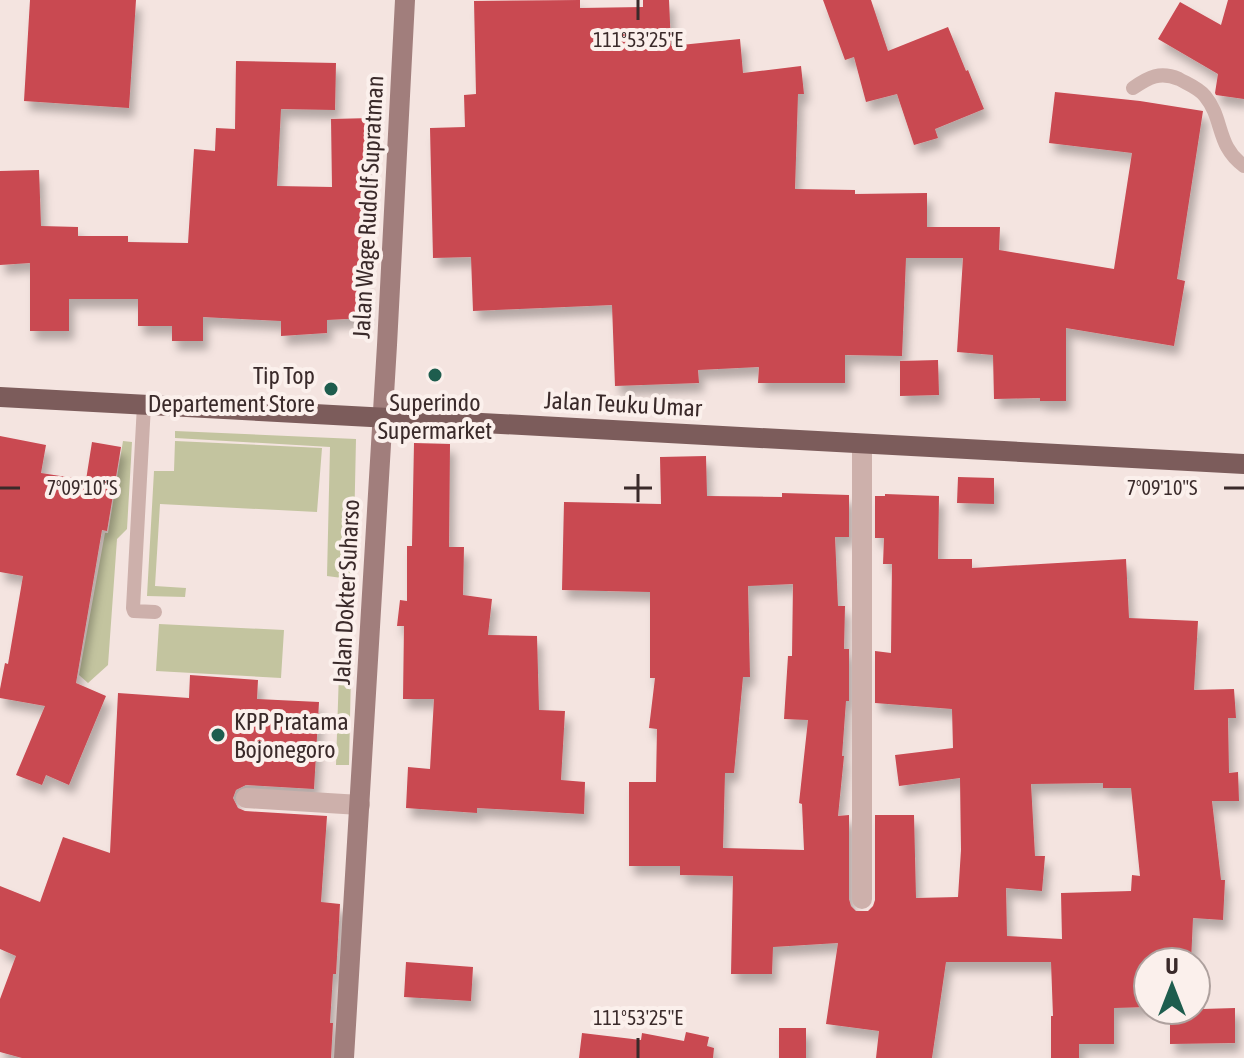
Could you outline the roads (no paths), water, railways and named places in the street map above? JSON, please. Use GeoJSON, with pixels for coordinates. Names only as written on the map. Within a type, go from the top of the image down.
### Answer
{"type":"FeatureCollection","features":[{"type":"Feature","properties":{"kind":"main road","name":"Jalan Teuku Umar"},"geometry":{"type":"LineString","coordinates":[[0,397],[1244,464]]}},
{"type":"Feature","properties":{"kind":"street","name":"Jalan Wage Rudolf Supratman"},"geometry":{"type":"LineString","coordinates":[[381,417],[405,0]]}},
{"type":"Feature","properties":{"kind":"street","name":"Jalan Dokter Suharso"},"geometry":{"type":"LineString","coordinates":[[344,1058],[381,417]]}},
{"type":"Feature","properties":{"kind":"street"},"geometry":{"type":"LineString","coordinates":[[862,444],[862,899]]}},
{"type":"Feature","properties":{"kind":"street"},"geometry":{"type":"LineString","coordinates":[[246,798],[360,805]]}},
{"type":"Feature","properties":{"kind":"lane"},"geometry":{"type":"LineString","coordinates":[[1133,88],[1151,75],[1169,75],[1205,95],[1223,141],[1234,158],[1244,166]]}},
{"type":"Feature","properties":{"kind":"lane"},"geometry":{"type":"LineString","coordinates":[[144,405],[133,608],[134,611],[155,612]]}},
{"type":"Feature","properties":{"kind":"place","name":"Superindo Supermarket"},"geometry":{"type":"Point","coordinates":[435,375]}},
{"type":"Feature","properties":{"kind":"place","name":"Tip Top Departement Store"},"geometry":{"type":"Point","coordinates":[331,389]}},
{"type":"Feature","properties":{"kind":"place","name":"KPP Pratama Bojonegoro"},"geometry":{"type":"Point","coordinates":[218,735]}}]}
